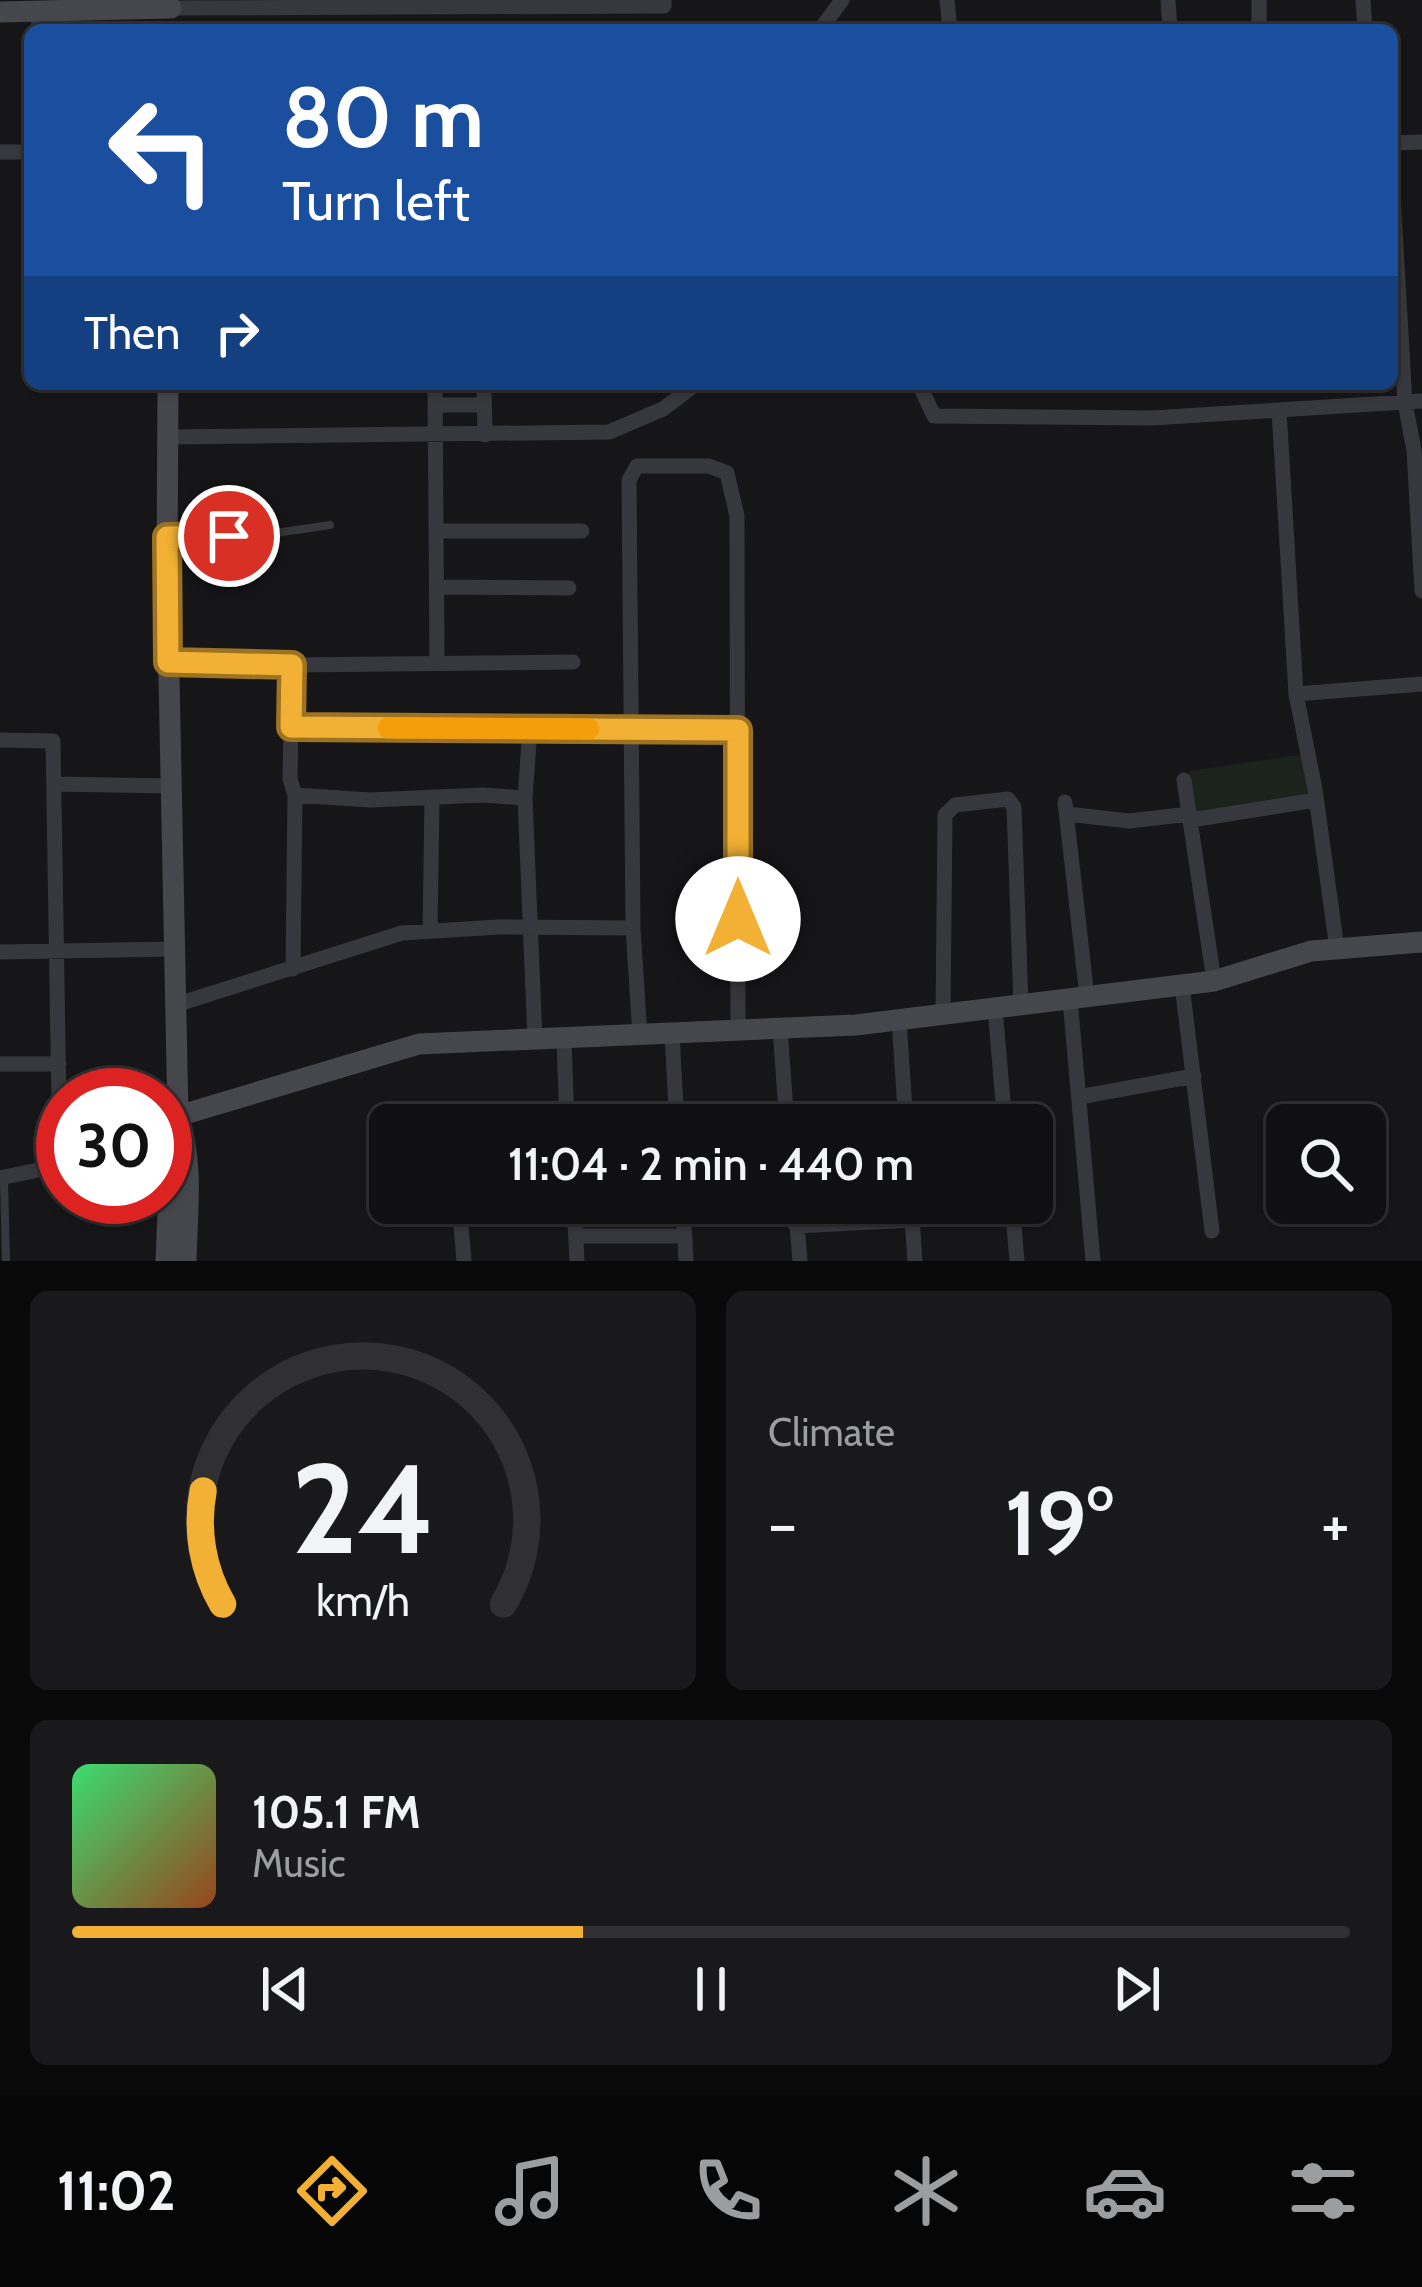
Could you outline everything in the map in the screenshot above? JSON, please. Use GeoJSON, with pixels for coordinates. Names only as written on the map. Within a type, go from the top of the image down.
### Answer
{"type":"FeatureCollection","features":[{"type":"Feature","properties":{"kind":"street"},"geometry":{"type":"LineString","coordinates":[[0,12],[39,21],[171,13],[664,6],[664,0]]}},
{"type":"Feature","properties":{"kind":"street"},"geometry":{"type":"LineString","coordinates":[[1398,240],[1414,402],[1422,591]]}},
{"type":"Feature","properties":{"kind":"street"},"geometry":{"type":"LineString","coordinates":[[168,390],[173,1068]]}},
{"type":"Feature","properties":{"kind":"street"},"geometry":{"type":"LineString","coordinates":[[435,390],[437,661]]}},
{"type":"Feature","properties":{"kind":"street"},"geometry":{"type":"LineString","coordinates":[[484,390],[485,435]]}},
{"type":"Feature","properties":{"kind":"street"},"geometry":{"type":"LineString","coordinates":[[168,437],[609,432],[663,410],[688,390]]}},
{"type":"Feature","properties":{"kind":"street"},"geometry":{"type":"LineString","coordinates":[[922,390],[934,416],[1153,418],[1414,402]]}},
{"type":"Feature","properties":{"kind":"street"},"geometry":{"type":"LineString","coordinates":[[436,404],[484,405]]}},
{"type":"Feature","properties":{"kind":"street"},"geometry":{"type":"LineString","coordinates":[[1279,410],[1296,694],[1336,949]]}},
{"type":"Feature","properties":{"kind":"street"},"geometry":{"type":"LineString","coordinates":[[640,1036],[633,928],[629,480],[638,466],[661,464],[721,468],[730,482],[738,543],[738,1031]]}},
{"type":"Feature","properties":{"kind":"street"},"geometry":{"type":"LineString","coordinates":[[436,532],[582,531]]}},
{"type":"Feature","properties":{"kind":"street"},"geometry":{"type":"LineString","coordinates":[[438,587],[569,588]]}},
{"type":"Feature","properties":{"kind":"street"},"geometry":{"type":"LineString","coordinates":[[168,662],[574,662]]}},
{"type":"Feature","properties":{"kind":"street"},"geometry":{"type":"LineString","coordinates":[[292,665],[293,969]]}},
{"type":"Feature","properties":{"kind":"street"},"geometry":{"type":"LineString","coordinates":[[1296,694],[1422,684]]}},
{"type":"Feature","properties":{"kind":"street"},"geometry":{"type":"LineString","coordinates":[[291,727],[738,730]]}},
{"type":"Feature","properties":{"kind":"street"},"geometry":{"type":"LineString","coordinates":[[530,728],[525,798],[535,1040]]}},
{"type":"Feature","properties":{"kind":"street"},"geometry":{"type":"LineString","coordinates":[[0,740],[53,741],[59,1068]]}},
{"type":"Feature","properties":{"kind":"street"},"geometry":{"type":"LineString","coordinates":[[1184,780],[1214,981]]}},
{"type":"Feature","properties":{"kind":"street"},"geometry":{"type":"LineString","coordinates":[[54,784],[171,786]]}},
{"type":"Feature","properties":{"kind":"street"},"geometry":{"type":"LineString","coordinates":[[295,796],[525,798]]}},
{"type":"Feature","properties":{"kind":"street"},"geometry":{"type":"LineString","coordinates":[[943,1015],[945,814],[955,805],[1008,799],[1013,807],[1022,1005]]}},
{"type":"Feature","properties":{"kind":"street"},"geometry":{"type":"LineString","coordinates":[[430,931],[432,800]]}},
{"type":"Feature","properties":{"kind":"street"},"geometry":{"type":"LineString","coordinates":[[1093,1261],[1079,1097],[1079,998],[1066,808],[1129,821],[1316,800]]}},
{"type":"Feature","properties":{"kind":"street"},"geometry":{"type":"LineString","coordinates":[[176,1005],[371,941],[430,931],[633,928]]}},
{"type":"Feature","properties":{"kind":"street"},"geometry":{"type":"LineString","coordinates":[[192,1113],[419,1044],[672,1035],[899,1020],[1214,981],[1311,951],[1422,941]]}},
{"type":"Feature","properties":{"kind":"street"},"geometry":{"type":"LineString","coordinates":[[0,952],[174,949]]}},
{"type":"Feature","properties":{"kind":"street"},"geometry":{"type":"LineString","coordinates":[[1182,985],[1212,1231]]}},
{"type":"Feature","properties":{"kind":"street"},"geometry":{"type":"LineString","coordinates":[[995,1008],[1003,1104]]}},
{"type":"Feature","properties":{"kind":"street"},"geometry":{"type":"LineString","coordinates":[[899,1020],[905,1104]]}},
{"type":"Feature","properties":{"kind":"street"},"geometry":{"type":"LineString","coordinates":[[781,1029],[786,1104]]}},
{"type":"Feature","properties":{"kind":"street"},"geometry":{"type":"LineString","coordinates":[[672,1035],[676,1104]]}},
{"type":"Feature","properties":{"kind":"street"},"geometry":{"type":"LineString","coordinates":[[564,1039],[566,1104]]}},
{"type":"Feature","properties":{"kind":"street"},"geometry":{"type":"LineString","coordinates":[[0,1064],[59,1064]]}},
{"type":"Feature","properties":{"kind":"street"},"geometry":{"type":"LineString","coordinates":[[1079,1097],[1194,1076]]}},
{"type":"Feature","properties":{"kind":"street"},"geometry":{"type":"LineString","coordinates":[[2,1177],[36,1170]]}},
{"type":"Feature","properties":{"kind":"street"},"geometry":{"type":"LineString","coordinates":[[166,1261],[168,1224]]}},
{"type":"Feature","properties":{"kind":"street"},"geometry":{"type":"LineString","coordinates":[[186,1261],[187,1224]]}},
{"type":"Feature","properties":{"kind":"street"},"geometry":{"type":"LineString","coordinates":[[461,1224],[464,1261]]}},
{"type":"Feature","properties":{"kind":"street"},"geometry":{"type":"LineString","coordinates":[[575,1224],[578,1261]]}},
{"type":"Feature","properties":{"kind":"street"},"geometry":{"type":"LineString","coordinates":[[683,1224],[686,1261]]}},
{"type":"Feature","properties":{"kind":"street"},"geometry":{"type":"LineString","coordinates":[[800,1261],[796,1226],[811,1224]]}},
{"type":"Feature","properties":{"kind":"street"},"geometry":{"type":"LineString","coordinates":[[912,1224],[915,1261]]}},
{"type":"Feature","properties":{"kind":"street"},"geometry":{"type":"LineString","coordinates":[[1014,1224],[1017,1261]]}},
{"type":"Feature","properties":{"kind":"street"},"geometry":{"type":"LineString","coordinates":[[576,1236],[683,1236]]}},
{"type":"Feature","properties":{"kind":"lane"},"geometry":{"type":"LineString","coordinates":[[167,537],[262,535],[330,526]]}},
{"type":"Feature","properties":{"kind":"lane"},"geometry":{"type":"LineString","coordinates":[[2,1177],[7,1261]]}},
{"type":"Feature","properties":{"kind":"shaded area"},"geometry":{"type":"Polygon","coordinates":[[[1300,755],[1316,795],[1197,814],[1189,771],[1300,755]]]}},
{"type":"Feature","properties":{"kind":"slow traffic"},"geometry":{"type":"LineString","coordinates":[[388,728],[589,729]]}},
{"type":"Feature","properties":{"kind":"route"},"geometry":{"type":"LineString","coordinates":[[229,536],[167,537],[168,662],[292,665],[291,727],[738,730],[738,919]]}}]}
